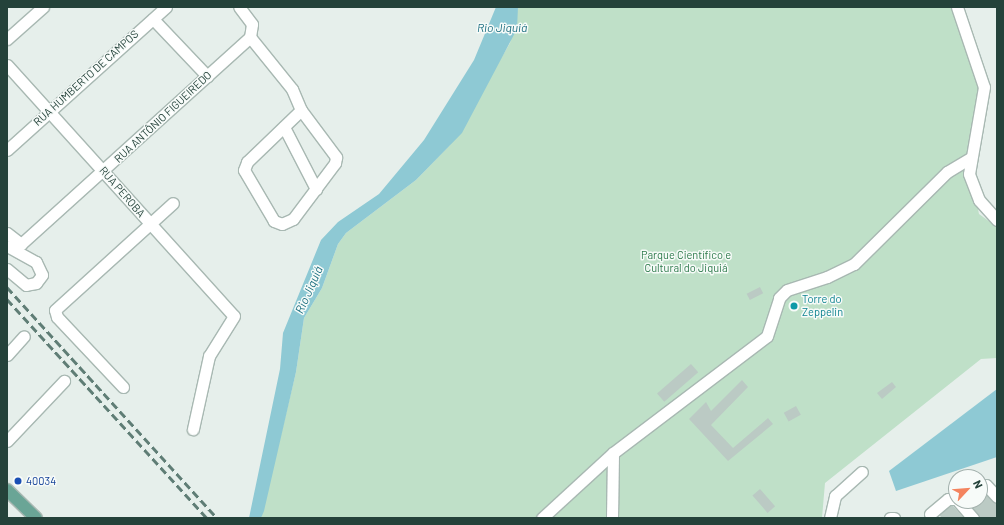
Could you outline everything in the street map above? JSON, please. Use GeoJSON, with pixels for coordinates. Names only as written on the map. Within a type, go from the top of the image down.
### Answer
{"type":"FeatureCollection","features":[{"type":"Feature","properties":{"kind":"main road"},"geometry":{"type":"LineString","coordinates":[[7,490],[36,518]]}},
{"type":"Feature","properties":{"kind":"street"},"geometry":{"type":"LineString","coordinates":[[7,39],[43,7]]}},
{"type":"Feature","properties":{"kind":"street","name":"RUA HUMBERTO DE CAMPOS"},"geometry":{"type":"LineString","coordinates":[[7,150],[49,110],[166,7]]}},
{"type":"Feature","properties":{"kind":"street"},"geometry":{"type":"LineString","coordinates":[[239,7],[252,24],[250,37],[292,89],[301,110],[336,157],[316,188],[293,219],[282,224],[274,221],[246,178],[247,162],[301,110]]}},
{"type":"Feature","properties":{"kind":"street"},"geometry":{"type":"LineString","coordinates":[[957,7],[982,79],[984,102],[969,158],[976,192],[997,220]]}},
{"type":"Feature","properties":{"kind":"street"},"geometry":{"type":"LineString","coordinates":[[153,19],[207,76]]}},
{"type":"Feature","properties":{"kind":"street","name":"RUA ANTÔNIO FIGUEIREDO"},"geometry":{"type":"LineString","coordinates":[[7,233],[21,244],[104,171],[250,37]]}},
{"type":"Feature","properties":{"kind":"street","name":"RUA PEROBA"},"geometry":{"type":"LineString","coordinates":[[7,65],[229,308],[234,320],[209,356],[193,429]]}},
{"type":"Feature","properties":{"kind":"street"},"geometry":{"type":"LineString","coordinates":[[284,128],[316,188]]}},
{"type":"Feature","properties":{"kind":"street"},"geometry":{"type":"LineString","coordinates":[[542,518],[613,453],[767,336],[779,298],[787,290],[827,277],[854,264],[947,172],[969,158]]}},
{"type":"Feature","properties":{"kind":"street"},"geometry":{"type":"LineString","coordinates":[[123,387],[57,317],[56,309],[149,222],[173,203]]}},
{"type":"Feature","properties":{"kind":"street"},"geometry":{"type":"LineString","coordinates":[[7,246],[40,265],[42,275],[36,282],[26,285],[7,269]]}},
{"type":"Feature","properties":{"kind":"street"},"geometry":{"type":"LineString","coordinates":[[7,354],[24,336]]}},
{"type":"Feature","properties":{"kind":"street"},"geometry":{"type":"LineString","coordinates":[[7,441],[64,382]]}},
{"type":"Feature","properties":{"kind":"street"},"geometry":{"type":"LineString","coordinates":[[612,518],[613,453]]}},
{"type":"Feature","properties":{"kind":"street"},"geometry":{"type":"LineString","coordinates":[[830,518],[835,496],[862,472]]}},
{"type":"Feature","properties":{"kind":"street"},"geometry":{"type":"LineString","coordinates":[[988,489],[997,497]]}},
{"type":"Feature","properties":{"kind":"street"},"geometry":{"type":"LineString","coordinates":[[930,517],[948,499]]}},
{"type":"Feature","properties":{"kind":"street"},"geometry":{"type":"LineString","coordinates":[[966,509],[973,518]]}},
{"type":"Feature","properties":{"kind":"green space","name":"Parque Científico e Cultural do Jiquiá"},"geometry":{"type":"Polygon","coordinates":[[[518,7],[953,7],[986,96],[969,166],[979,214],[997,227],[997,358],[981,359],[825,483],[822,518],[261,518],[296,372],[304,318],[322,288],[338,244],[346,233],[416,180],[450,145],[510,43],[518,7]]]}},
{"type":"Feature","properties":{"kind":"water","name":"Rio Jiquiá"},"geometry":{"type":"Polygon","coordinates":[[[496,7],[518,7],[517,29],[462,133],[416,180],[346,233],[338,244],[322,288],[304,318],[296,372],[264,511],[261,518],[249,518],[280,369],[283,333],[321,240],[338,222],[379,194],[424,140],[474,60],[496,7]]]}},
{"type":"Feature","properties":{"kind":"water"},"geometry":{"type":"Polygon","coordinates":[[[997,389],[997,457],[961,469],[948,469],[948,473],[896,491],[889,471],[997,389]]]}},
{"type":"Feature","properties":{"kind":"building"},"geometry":{"type":"Polygon","coordinates":[[[760,287],[763,293],[750,300],[747,294],[760,287]]]}},
{"type":"Feature","properties":{"kind":"building"},"geometry":{"type":"Polygon","coordinates":[[[691,364],[698,372],[664,402],[657,394],[691,364]]]}},
{"type":"Feature","properties":{"kind":"building"},"geometry":{"type":"Polygon","coordinates":[[[742,380],[748,387],[711,425],[733,448],[768,418],[773,424],[728,461],[689,419],[706,402],[711,411],[742,380]]]}},
{"type":"Feature","properties":{"kind":"building"},"geometry":{"type":"Polygon","coordinates":[[[892,382],[896,387],[882,399],[877,393],[892,382]]]}},
{"type":"Feature","properties":{"kind":"building"},"geometry":{"type":"Polygon","coordinates":[[[796,406],[801,415],[789,422],[784,413],[796,406]]]}},
{"type":"Feature","properties":{"kind":"building"},"geometry":{"type":"Polygon","coordinates":[[[760,489],[775,506],[768,513],[752,496],[760,489]]]}},
{"type":"Feature","properties":{"kind":"building"},"geometry":{"type":"Polygon","coordinates":[[[988,496],[997,504],[997,518],[980,518],[973,509],[988,509],[988,496]]]}},
{"type":"Feature","properties":{"kind":"building"},"geometry":{"type":"Polygon","coordinates":[[[948,508],[956,509],[964,518],[942,518],[939,515],[948,508]]]}},
{"type":"Feature","properties":{"kind":"railway"},"geometry":{"type":"LineString","coordinates":[[7,287],[217,518]]}},
{"type":"Feature","properties":{"kind":"railway"},"geometry":{"type":"LineString","coordinates":[[7,299],[207,518]]}},
{"type":"Feature","properties":{"kind":"place","name":"Torre do Zeppelin"},"geometry":{"type":"Point","coordinates":[794,306]}},
{"type":"Feature","properties":{"kind":"place","name":"40034"},"geometry":{"type":"Point","coordinates":[18,481]}}]}
